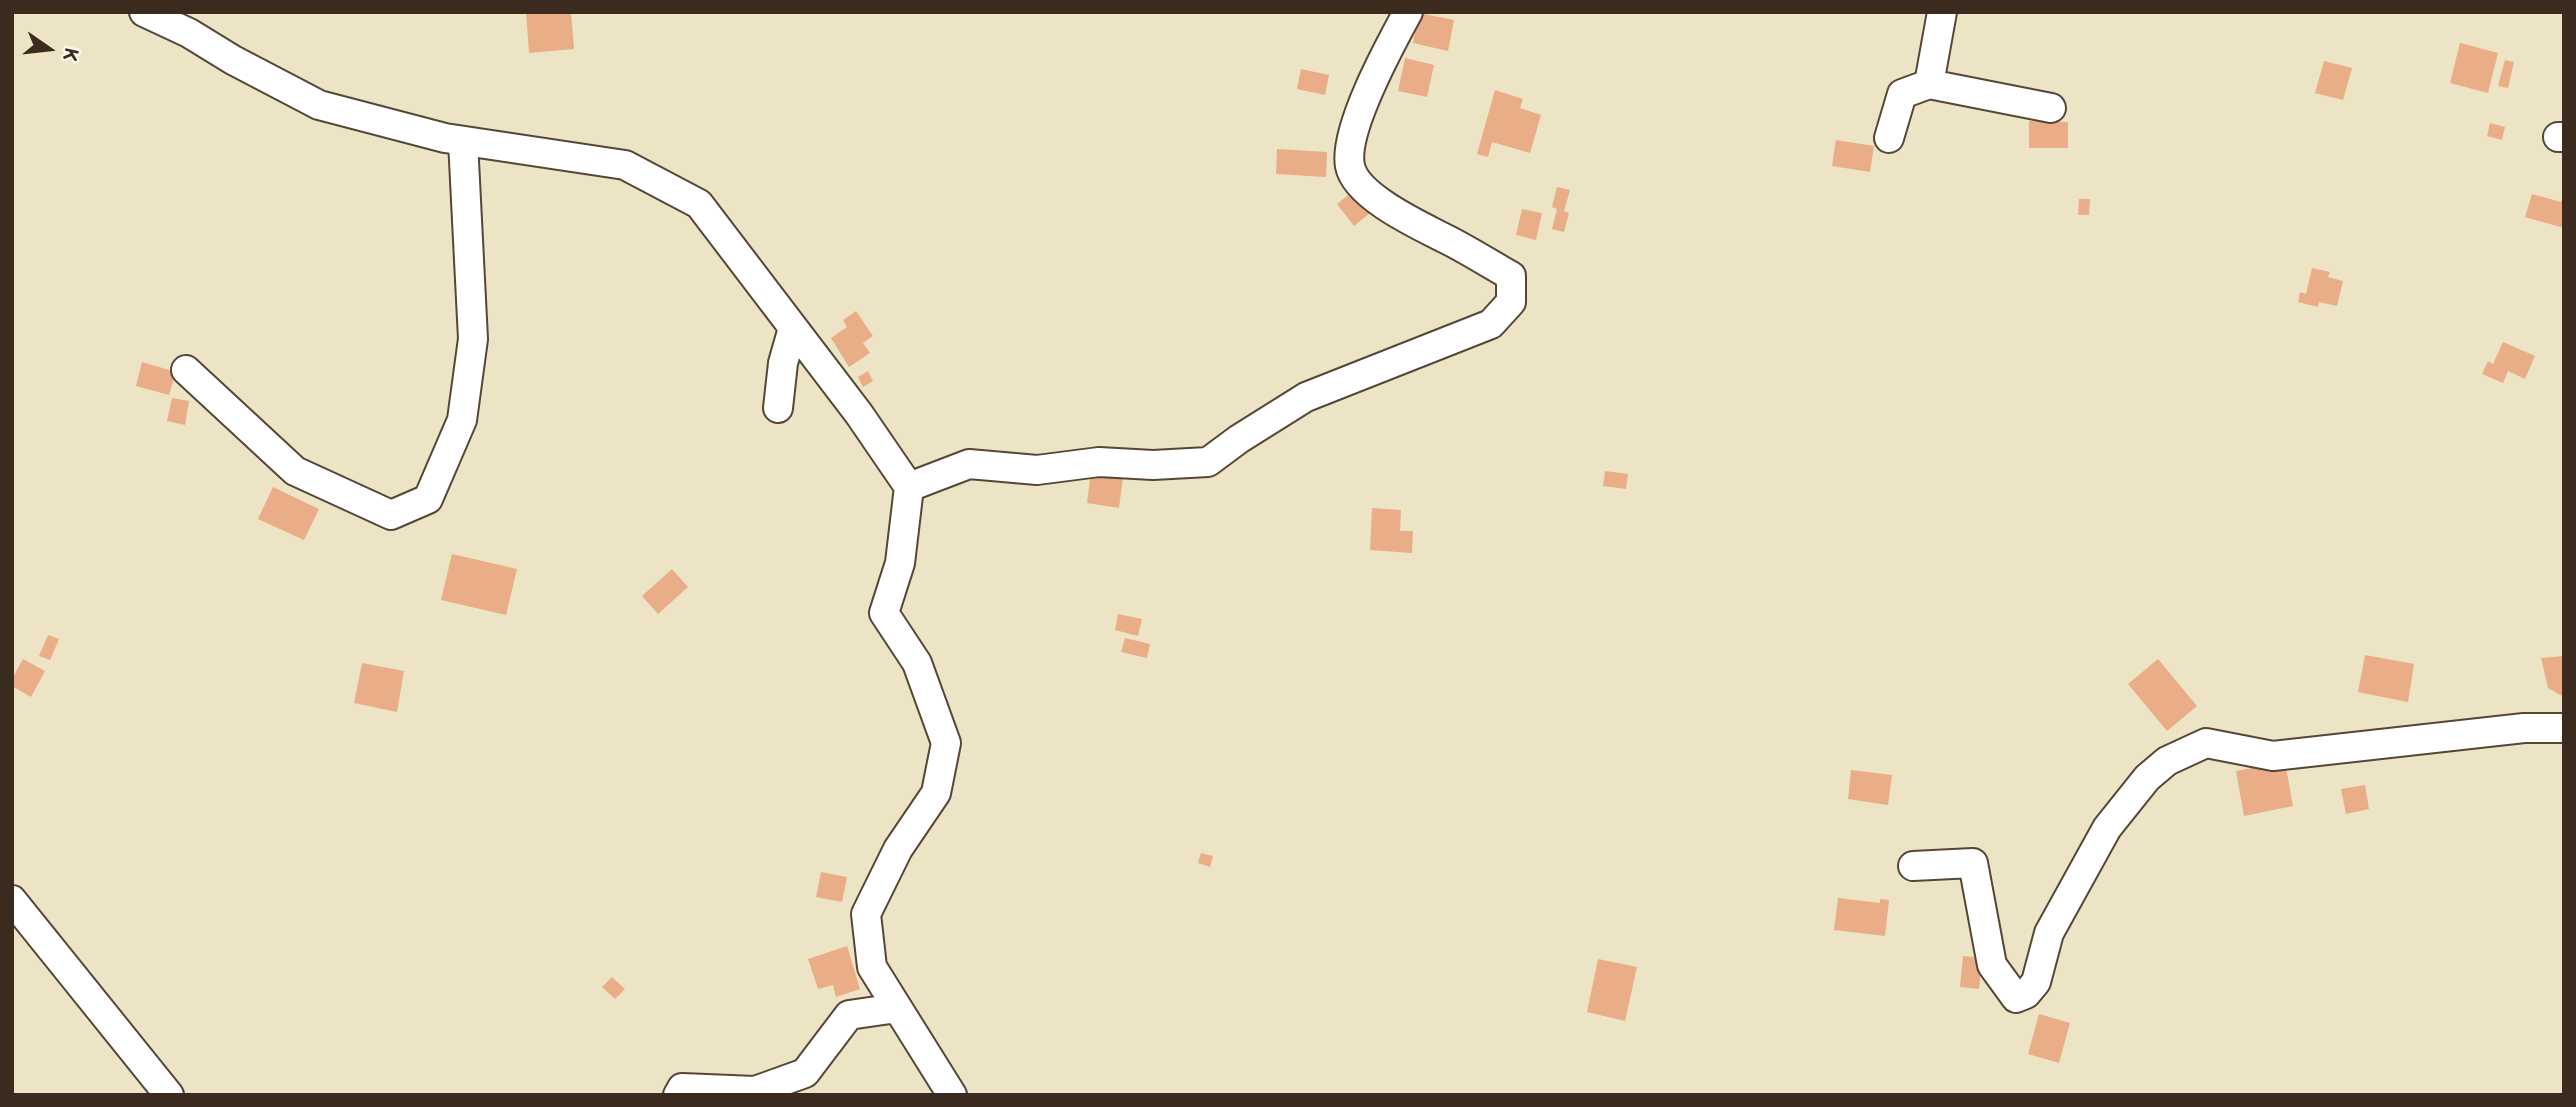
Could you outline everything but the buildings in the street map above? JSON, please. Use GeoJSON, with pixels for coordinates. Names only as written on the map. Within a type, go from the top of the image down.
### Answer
{"type":"FeatureCollection","features":[{"type":"Feature","properties":{"kind":"street"},"geometry":{"type":"LineString","coordinates":[[144,12],[189,33],[233,60],[319,105],[463,141],[625,165],[699,204],[859,414],[909,487],[900,563],[884,613],[917,663],[946,743],[936,793],[898,849],[866,914],[872,967],[952,1095]]}},
{"type":"Feature","properties":{"kind":"street"},"geometry":{"type":"LineString","coordinates":[[909,487],[969,464],[1037,470],[1099,462],[1153,466],[1208,462],[1239,439],[1307,397],[1491,324],[1511,302],[1511,276],[1447,239],[1411,223],[1364,189],[1350,167],[1354,128],[1383,57],[1408,12]]}},
{"type":"Feature","properties":{"kind":"street"},"geometry":{"type":"LineString","coordinates":[[1929,84],[1942,12]]}},
{"type":"Feature","properties":{"kind":"street"},"geometry":{"type":"LineString","coordinates":[[1889,138],[1902,94],[1929,84],[2051,107]]}},
{"type":"Feature","properties":{"kind":"street"},"geometry":{"type":"LineString","coordinates":[[186,370],[295,471],[391,515],[428,499],[462,420],[473,339],[463,141]]}},
{"type":"Feature","properties":{"kind":"street"},"geometry":{"type":"LineString","coordinates":[[778,408],[783,363],[793,328]]}},
{"type":"Feature","properties":{"kind":"street"},"geometry":{"type":"LineString","coordinates":[[1913,866],[1973,863],[1992,965],[2016,998],[2026,994],[2036,982],[2049,933],[2107,828],[2147,778],[2167,761],[2206,743],[2273,756],[2524,728],[2564,727]]}},
{"type":"Feature","properties":{"kind":"street"},"geometry":{"type":"LineString","coordinates":[[12,900],[169,1095]]}},
{"type":"Feature","properties":{"kind":"street"},"geometry":{"type":"LineString","coordinates":[[678,1095],[682,1088],[755,1091],[805,1073],[849,1015],[897,1008]]}}]}
